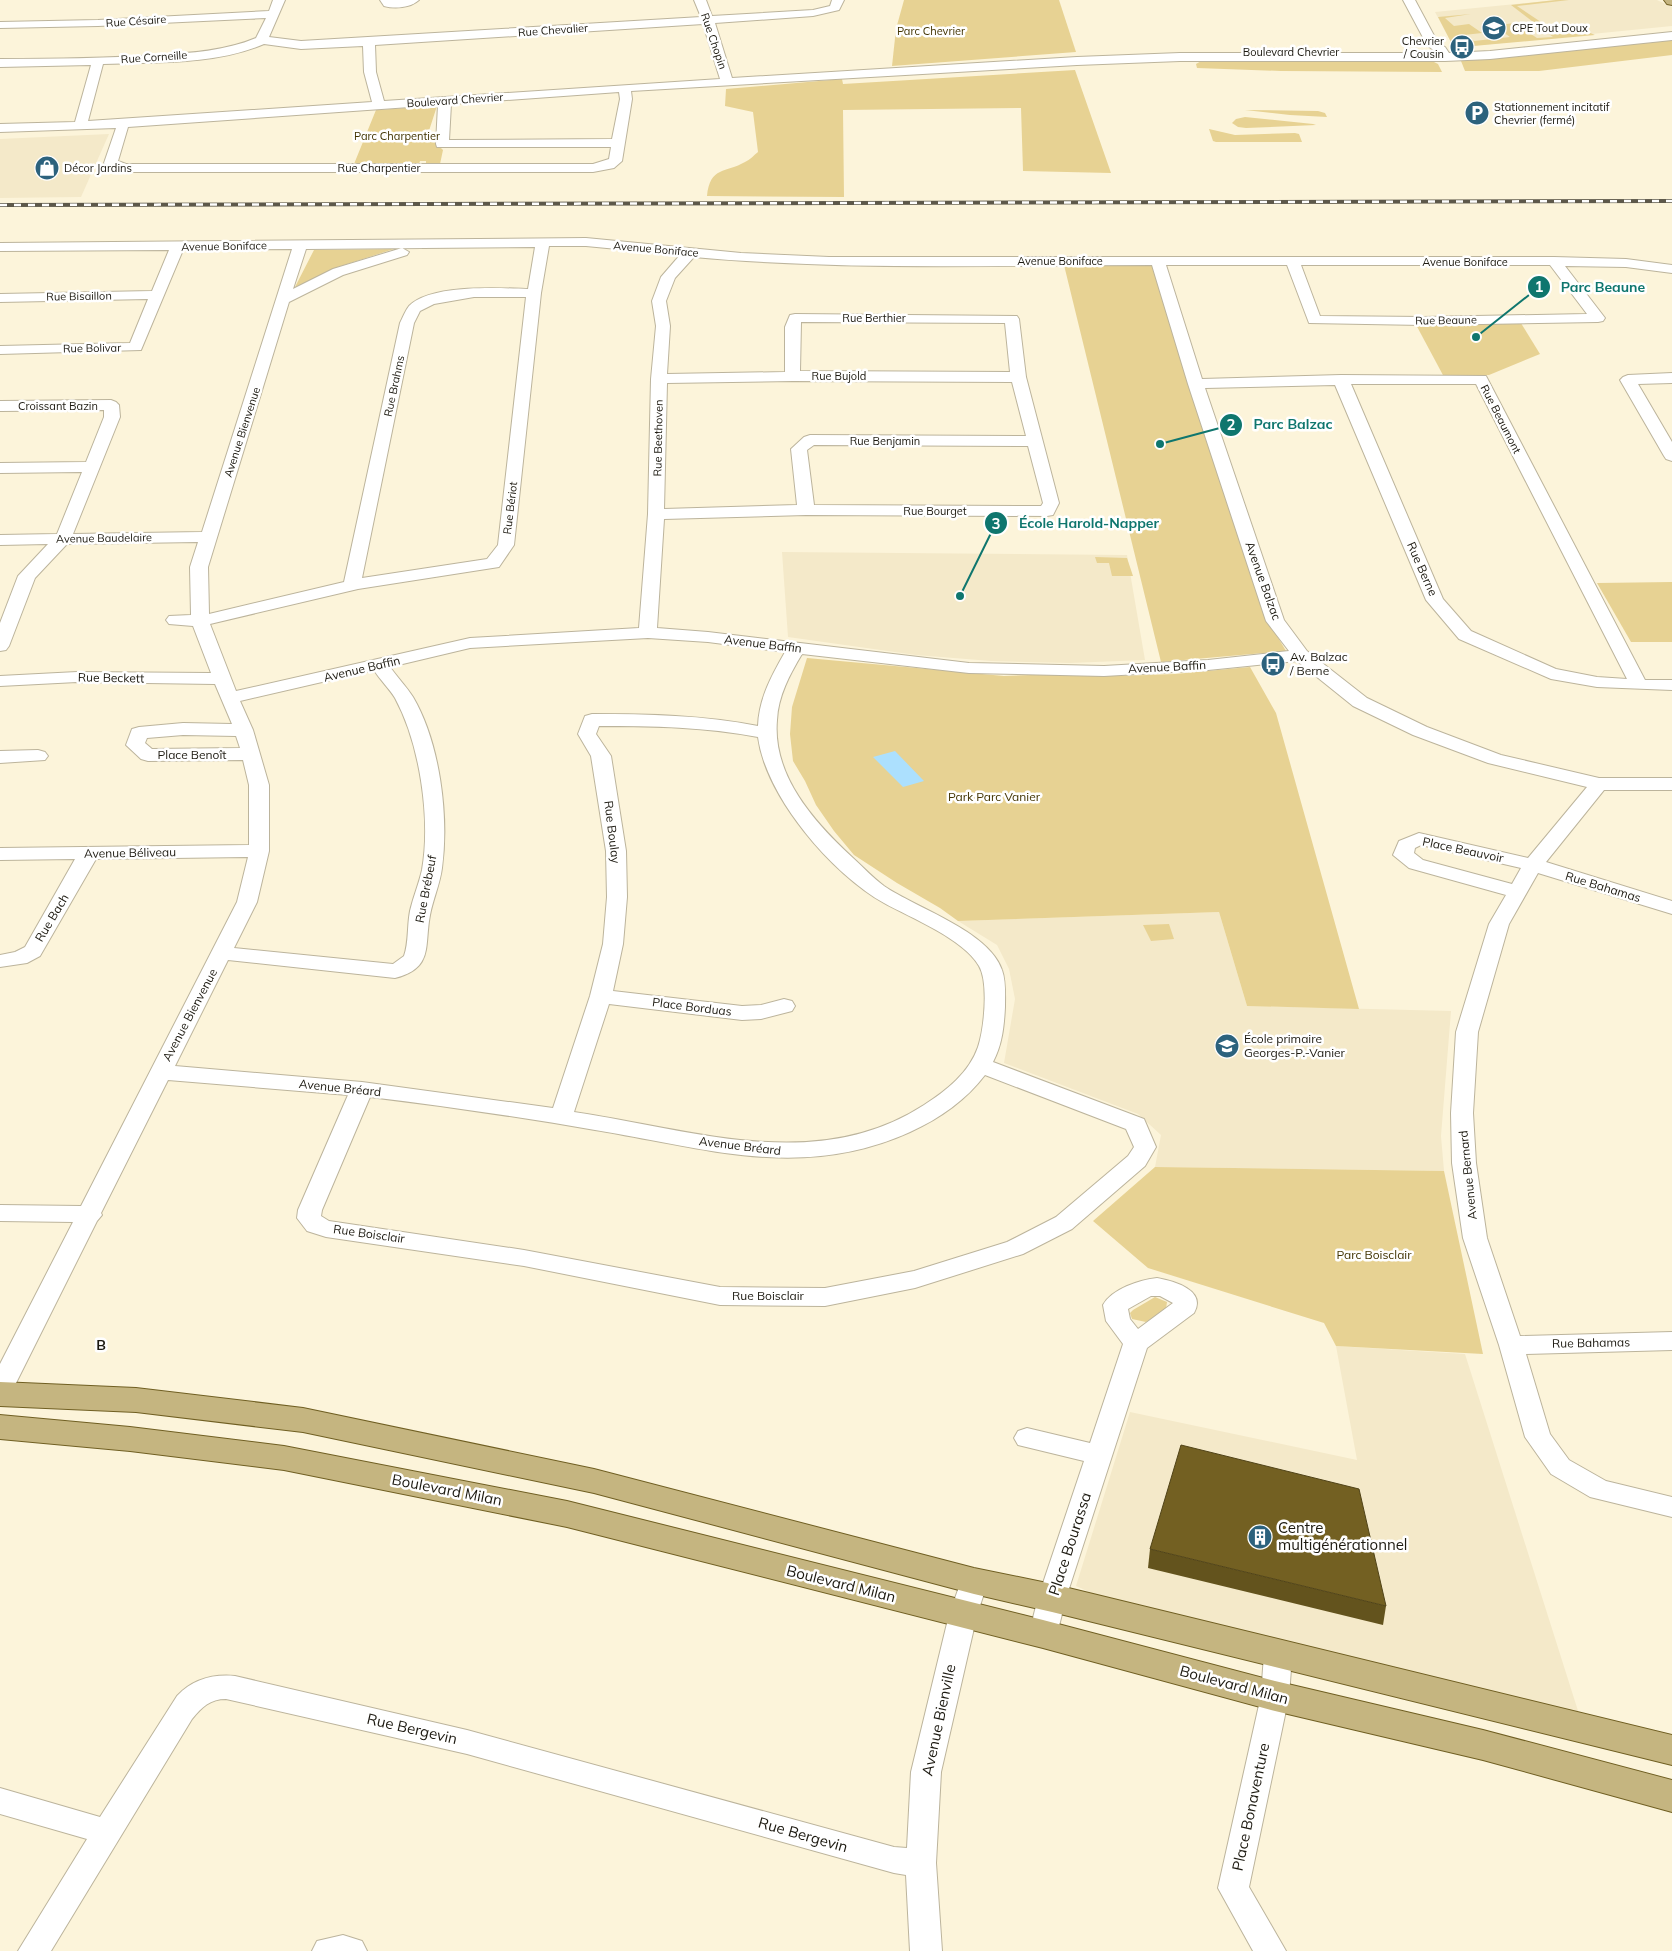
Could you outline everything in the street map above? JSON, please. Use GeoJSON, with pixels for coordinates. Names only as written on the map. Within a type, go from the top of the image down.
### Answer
{"type":"FeatureCollection","features":[{"type":"Feature","properties":{"kind":"main road"},"geometry":{"type":"LineString","coordinates":[[0,1394],[136,1400],[303,1420],[594,1481],[974,1581],[1052,1598],[1278,1655],[1672,1750]]}},
{"type":"Feature","properties":{"kind":"main road","name":"Boulevard Milan"},"geometry":{"type":"LineString","coordinates":[[0,1428],[130,1438],[294,1460],[568,1514],[963,1616],[1043,1634],[1275,1696],[1483,1745],[1672,1796]]}},
{"type":"Feature","properties":{"kind":"street"},"geometry":{"type":"LineString","coordinates":[[262,40],[279,0]]}},
{"type":"Feature","properties":{"kind":"street"},"geometry":{"type":"LineString","coordinates":[[387,0],[385,1],[388,4],[394,4],[413,0]]}},
{"type":"Feature","properties":{"kind":"street","name":"Rue Chopin"},"geometry":{"type":"LineString","coordinates":[[700,0],[714,36],[728,82]]}},
{"type":"Feature","properties":{"kind":"street","name":"Rue Chevalier"},"geometry":{"type":"LineString","coordinates":[[262,40],[301,45],[369,42],[707,20],[822,12],[835,8],[838,0]]}},
{"type":"Feature","properties":{"kind":"street"},"geometry":{"type":"LineString","coordinates":[[1409,0],[1433,45],[1443,54],[1447,44],[1443,37]]}},
{"type":"Feature","properties":{"kind":"street"},"geometry":{"type":"LineString","coordinates":[[166,19],[174,6]]}},
{"type":"Feature","properties":{"kind":"street","name":"Rue Césaire"},"geometry":{"type":"LineString","coordinates":[[0,24],[98,23],[272,14]]}},
{"type":"Feature","properties":{"kind":"street","name":"Boulevard Chevrier"},"geometry":{"type":"LineString","coordinates":[[1443,54],[1672,29]]}},
{"type":"Feature","properties":{"kind":"street","name":"Boulevard Chevrier"},"geometry":{"type":"LineString","coordinates":[[0,128],[122,124],[624,88],[909,70],[942,70],[1077,60],[1534,51],[1672,36]]}},
{"type":"Feature","properties":{"kind":"street","name":"Rue Corneille"},"geometry":{"type":"LineString","coordinates":[[0,63],[98,61],[222,53],[245,48],[262,40]]}},
{"type":"Feature","properties":{"kind":"street"},"geometry":{"type":"LineString","coordinates":[[369,42],[370,72],[379,105]]}},
{"type":"Feature","properties":{"kind":"street"},"geometry":{"type":"LineString","coordinates":[[80,126],[98,61]]}},
{"type":"Feature","properties":{"kind":"street","name":"Rue Charpentier"},"geometry":{"type":"LineString","coordinates":[[122,124],[122,130],[110,163],[124,168],[593,168],[609,165],[615,161],[626,99],[624,88]]}},
{"type":"Feature","properties":{"kind":"street"},"geometry":{"type":"LineString","coordinates":[[445,100],[442,144],[618,143]]}},
{"type":"Feature","properties":{"kind":"street","name":"Rue Bériot"},"geometry":{"type":"LineString","coordinates":[[200,621],[352,586],[493,563],[506,545],[534,293],[543,242]]}},
{"type":"Feature","properties":{"kind":"street","name":"Avenue Boniface"},"geometry":{"type":"LineString","coordinates":[[0,247],[178,247],[586,242],[741,258],[829,261],[1554,261],[1626,263],[1672,269]]}},
{"type":"Feature","properties":{"kind":"street","name":"Avenue Boniface"},"geometry":{"type":"LineString","coordinates":[[284,299],[338,272],[372,260],[413,249],[449,243]]}},
{"type":"Feature","properties":{"kind":"street","name":"Avenue Bienvenue"},"geometry":{"type":"LineString","coordinates":[[0,1389],[223,953],[247,902],[259,851],[259,785],[244,730],[200,621],[199,567],[300,245]]}},
{"type":"Feature","properties":{"kind":"street","name":"Rue Bolivar"},"geometry":{"type":"LineString","coordinates":[[0,350],[136,347],[178,247]]}},
{"type":"Feature","properties":{"kind":"street","name":"Rue Beethoven"},"geometry":{"type":"LineString","coordinates":[[648,633],[656,514],[659,379],[663,326],[659,301],[668,277],[690,252]]}},
{"type":"Feature","properties":{"kind":"street","name":"Avenue Balzac"},"geometry":{"type":"LineString","coordinates":[[1158,261],[1196,384],[1275,620],[1301,656],[1360,702],[1420,731],[1495,758],[1599,784],[1672,784]]}},
{"type":"Feature","properties":{"kind":"street","name":"Rue Beaune"},"geometry":{"type":"LineString","coordinates":[[1293,262],[1314,320],[1423,321],[1598,318],[1554,261]]}},
{"type":"Feature","properties":{"kind":"street","name":"Rue Brahms"},"geometry":{"type":"LineString","coordinates":[[352,586],[407,323],[415,308],[428,301],[447,295],[534,293]]}},
{"type":"Feature","properties":{"kind":"street","name":"Rue Bisaillon"},"geometry":{"type":"LineString","coordinates":[[0,298],[158,295]]}},
{"type":"Feature","properties":{"kind":"street","name":"Rue Berthier"},"geometry":{"type":"LineString","coordinates":[[793,376],[792,327],[795,318],[1012,319]]}},
{"type":"Feature","properties":{"kind":"street","name":"Rue Bourget"},"geometry":{"type":"LineString","coordinates":[[656,514],[806,510],[1047,511],[1051,503],[1018,377],[1012,319]]}},
{"type":"Feature","properties":{"kind":"street","name":"Rue Bujold"},"geometry":{"type":"LineString","coordinates":[[659,379],[793,376],[1018,377]]}},
{"type":"Feature","properties":{"kind":"street"},"geometry":{"type":"LineString","coordinates":[[1672,378],[1628,380],[1672,456]]}},
{"type":"Feature","properties":{"kind":"street","name":"Rue Beaumont"},"geometry":{"type":"LineString","coordinates":[[1196,384],[1481,379],[1639,685]]}},
{"type":"Feature","properties":{"kind":"street","name":"Rue Berne"},"geometry":{"type":"LineString","coordinates":[[1341,380],[1435,600],[1465,635],[1552,674],[1598,682],[1672,685]]}},
{"type":"Feature","properties":{"kind":"street","name":"Croissant Bazin"},"geometry":{"type":"LineString","coordinates":[[0,406],[111,405],[112,417],[63,539]]}},
{"type":"Feature","properties":{"kind":"street","name":"Rue Benjamin"},"geometry":{"type":"LineString","coordinates":[[806,510],[799,449],[810,440],[1035,441]]}},
{"type":"Feature","properties":{"kind":"street"},"geometry":{"type":"LineString","coordinates":[[0,468],[91,467]]}},
{"type":"Feature","properties":{"kind":"street","name":"Avenue Baudelaire"},"geometry":{"type":"LineString","coordinates":[[0,540],[209,537]]}},
{"type":"Feature","properties":{"kind":"street"},"geometry":{"type":"LineString","coordinates":[[0,646],[27,576],[63,539]]}},
{"type":"Feature","properties":{"kind":"street"},"geometry":{"type":"LineString","coordinates":[[175,620],[200,621]]}},
{"type":"Feature","properties":{"kind":"street","name":"Avenue Baffin"},"geometry":{"type":"LineString","coordinates":[[226,688],[379,665],[470,643],[648,633],[708,637],[969,668],[1104,671],[1208,665],[1301,656]]}},
{"type":"Feature","properties":{"kind":"street","name":"Avenue Bréard"},"geometry":{"type":"LineString","coordinates":[[161,1072],[362,1089],[561,1117],[747,1149],[787,1151],[819,1149],[866,1140],[891,1132],[915,1120],[949,1098],[982,1066],[993,1035],[995,999],[990,966],[961,937],[875,890],[821,840],[791,798],[773,764],[767,733],[770,706],[776,683],[796,648]]}},
{"type":"Feature","properties":{"kind":"street","name":"Rue Brébeuf"},"geometry":{"type":"LineString","coordinates":[[223,953],[395,971],[408,967],[416,957],[420,917],[433,864],[433,806],[425,750],[406,701],[379,665]]}},
{"type":"Feature","properties":{"kind":"street","name":"Rue Beckett"},"geometry":{"type":"LineString","coordinates":[[0,681],[78,677],[226,688]]}},
{"type":"Feature","properties":{"kind":"street","name":"Rue Boulay"},"geometry":{"type":"LineString","coordinates":[[561,1117],[601,996],[613,944],[617,897],[616,851],[601,756],[588,734],[592,720],[648,720],[719,724],[767,733]]}},
{"type":"Feature","properties":{"kind":"street","name":"Place Benoît"},"geometry":{"type":"LineString","coordinates":[[244,730],[183,729],[138,733],[136,745],[148,755],[250,754]]}},
{"type":"Feature","properties":{"kind":"street"},"geometry":{"type":"LineString","coordinates":[[0,757],[38,756]]}},
{"type":"Feature","properties":{"kind":"street","name":"Avenue Bernard"},"geometry":{"type":"LineString","coordinates":[[1599,784],[1533,865],[1499,924],[1466,1032],[1462,1113],[1464,1163],[1475,1238],[1511,1345],[1538,1437],[1560,1467],[1599,1490],[1672,1507]]}},
{"type":"Feature","properties":{"kind":"street","name":"Place Beauvoir"},"geometry":{"type":"LineString","coordinates":[[1518,892],[1416,864],[1403,855],[1406,845],[1419,839],[1533,865]]}},
{"type":"Feature","properties":{"kind":"street","name":"Avenue Béliveau"},"geometry":{"type":"LineString","coordinates":[[0,854],[259,851]]}},
{"type":"Feature","properties":{"kind":"street","name":"Rue Bach"},"geometry":{"type":"LineString","coordinates":[[0,961],[20,958],[33,951],[82,867],[88,853]]}},
{"type":"Feature","properties":{"kind":"street","name":"Rue Bahamas"},"geometry":{"type":"LineString","coordinates":[[1533,865],[1672,908]]}},
{"type":"Feature","properties":{"kind":"street","name":"Place Borduas"},"geometry":{"type":"LineString","coordinates":[[601,996],[742,1013],[762,1012],[784,1006]]}},
{"type":"Feature","properties":{"kind":"street","name":"Rue Boisclair"},"geometry":{"type":"LineString","coordinates":[[362,1089],[310,1210],[309,1218],[315,1225],[326,1229],[524,1258],[720,1296],[824,1297],[915,1279],[1014,1248],[1064,1224],[1137,1161],[1145,1146],[1136,1124],[982,1066]]}},
{"type":"Feature","properties":{"kind":"street"},"geometry":{"type":"LineString","coordinates":[[0,1213],[90,1215]]}},
{"type":"Feature","properties":{"kind":"street","name":"Rue Bahamas"},"geometry":{"type":"LineString","coordinates":[[1511,1345],[1672,1341]]}},
{"type":"Feature","properties":{"kind":"street","name":"Place Bourassa"},"geometry":{"type":"LineString","coordinates":[[1043,1634],[1052,1598],[1136,1343]]}},
{"type":"Feature","properties":{"kind":"street"},"geometry":{"type":"LineString","coordinates":[[1027,1438],[1099,1455]]}},
{"type":"Feature","properties":{"kind":"street","name":"Avenue Bienville"},"geometry":{"type":"LineString","coordinates":[[926,1951],[921,1863],[926,1772],[963,1616],[974,1581]]}},
{"type":"Feature","properties":{"kind":"street","name":"Place Bonaventure"},"geometry":{"type":"LineString","coordinates":[[1270,1951],[1233,1888],[1275,1696],[1278,1655]]}},
{"type":"Feature","properties":{"kind":"street","name":"Rue Bergevin"},"geometry":{"type":"LineString","coordinates":[[34,1951],[188,1703],[205,1689],[222,1687],[467,1742],[894,1860],[921,1863]]}},
{"type":"Feature","properties":{"kind":"street"},"geometry":{"type":"LineString","coordinates":[[0,1801],[107,1832]]}},
{"type":"Feature","properties":{"kind":"street"},"geometry":{"type":"LineString","coordinates":[[328,1951],[351,1951]]}},
{"type":"Feature","properties":{"kind":"shaded area"},"geometry":{"type":"Polygon","coordinates":[[[1556,0],[1657,0],[1672,7],[1672,26],[1462,47],[1452,44],[1435,12],[1556,0]]]}},
{"type":"Feature","properties":{"kind":"shaded area","name":"Décor Jardins"},"geometry":{"type":"Polygon","coordinates":[[[109,134],[81,197],[0,198],[0,139],[109,134]]]}},
{"type":"Feature","properties":{"kind":"shaded area"},"geometry":{"type":"Polygon","coordinates":[[[782,552],[1127,555],[1145,660],[1070,663],[991,661],[916,655],[788,637],[782,552]]]}},
{"type":"Feature","properties":{"kind":"shaded area","name":"École primaire Georges-P.-Vanier"},"geometry":{"type":"Polygon","coordinates":[[[1219,912],[1247,1006],[1451,1011],[1441,1136],[1444,1171],[1155,1167],[1161,1135],[1138,1114],[1004,1063],[1015,999],[1009,969],[997,945],[958,921],[1219,912]]]}},
{"type":"Feature","properties":{"kind":"shaded area","name":"Centre multigénérationnel"},"geometry":{"type":"Polygon","coordinates":[[[1336,1346],[1465,1354],[1579,1714],[1098,1596],[1076,1586],[1130,1412],[1357,1460],[1336,1346]]]}},
{"type":"Feature","properties":{"kind":"green space","name":"Parc Chevrier"},"geometry":{"type":"Polygon","coordinates":[[[904,0],[1059,0],[1076,52],[892,66],[896,29],[904,0]]]}},
{"type":"Feature","properties":{"kind":"green space"},"geometry":{"type":"Polygon","coordinates":[[[1569,0],[1517,6],[1559,34],[1588,32],[1595,35],[1462,47],[1452,44],[1438,17],[1471,14],[1445,18],[1454,26],[1469,24],[1482,33],[1464,35],[1474,41],[1510,37],[1496,27],[1514,23],[1537,38],[1553,37],[1511,5],[1569,0]]]}},
{"type":"Feature","properties":{"kind":"green space"},"geometry":{"type":"Polygon","coordinates":[[[1672,40],[1672,55],[1539,71],[1465,71],[1461,61],[1672,40]]]}},
{"type":"Feature","properties":{"kind":"green space"},"geometry":{"type":"Polygon","coordinates":[[[1203,60],[1430,60],[1438,64],[1442,72],[1281,71],[1197,68],[1196,64],[1203,60]]]}},
{"type":"Feature","properties":{"kind":"green space"},"geometry":{"type":"Polygon","coordinates":[[[1075,70],[1111,173],[1023,171],[1021,108],[843,110],[844,197],[707,196],[709,186],[715,175],[747,161],[758,152],[753,112],[725,106],[726,89],[842,79],[843,84],[1075,70]]]}},
{"type":"Feature","properties":{"kind":"green space","name":"Parc Charpentier"},"geometry":{"type":"Polygon","coordinates":[[[437,106],[426,140],[434,141],[443,150],[440,164],[426,164],[426,161],[420,161],[419,164],[354,164],[376,110],[437,106]]]}},
{"type":"Feature","properties":{"kind":"green space"},"geometry":{"type":"Polygon","coordinates":[[[1245,110],[1318,111],[1325,113],[1327,117],[1290,115],[1245,110]]]}},
{"type":"Feature","properties":{"kind":"green space"},"geometry":{"type":"Polygon","coordinates":[[[1245,117],[1316,125],[1246,128],[1238,127],[1232,123],[1236,119],[1245,117]]]}},
{"type":"Feature","properties":{"kind":"green space"},"geometry":{"type":"Polygon","coordinates":[[[1209,129],[1235,135],[1295,133],[1299,134],[1302,142],[1216,142],[1213,141],[1209,129]]]}},
{"type":"Feature","properties":{"kind":"green space"},"geometry":{"type":"Polygon","coordinates":[[[394,249],[338,267],[295,287],[314,250],[394,249]]]}},
{"type":"Feature","properties":{"kind":"green space"},"geometry":{"type":"Polygon","coordinates":[[[1152,264],[1270,624],[1286,651],[1161,662],[1064,265],[1152,264]]]}},
{"type":"Feature","properties":{"kind":"green space"},"geometry":{"type":"Polygon","coordinates":[[[1519,320],[1540,354],[1489,375],[1444,377],[1414,321],[1519,320]]]}},
{"type":"Feature","properties":{"kind":"green space"},"geometry":{"type":"Polygon","coordinates":[[[1095,557],[1127,558],[1133,576],[1112,576],[1109,563],[1097,563],[1095,557]]]}},
{"type":"Feature","properties":{"kind":"green space"},"geometry":{"type":"Polygon","coordinates":[[[1672,582],[1672,642],[1631,642],[1597,583],[1672,582]]]}},
{"type":"Feature","properties":{"kind":"green space","name":"Park Parc Vanier"},"geometry":{"type":"Polygon","coordinates":[[[807,658],[1004,676],[1175,674],[1250,667],[1276,713],[1359,1009],[1247,1006],[1219,912],[958,921],[940,908],[897,883],[854,855],[816,805],[793,761],[790,734],[792,707],[807,658]]]}},
{"type":"Feature","properties":{"kind":"green space"},"geometry":{"type":"Polygon","coordinates":[[[1169,924],[1174,939],[1151,941],[1143,925],[1169,924]]]}},
{"type":"Feature","properties":{"kind":"green space","name":"Parc Boisclair"},"geometry":{"type":"Polygon","coordinates":[[[1155,1167],[1444,1171],[1483,1354],[1336,1346],[1324,1323],[1148,1268],[1093,1221],[1155,1167]]]}},
{"type":"Feature","properties":{"kind":"green space"},"geometry":{"type":"Polygon","coordinates":[[[1155,1297],[1167,1302],[1166,1309],[1146,1322],[1132,1319],[1130,1313],[1133,1310],[1155,1297]]]}},
{"type":"Feature","properties":{"kind":"water"},"geometry":{"type":"Polygon","coordinates":[[[895,751],[924,781],[903,787],[873,757],[895,751]]]}},
{"type":"Feature","properties":{"kind":"building","name":"Centre multigénérationnel"},"geometry":{"type":"Polygon","coordinates":[[[1181,1445],[1359,1489],[1386,1606],[1150,1549],[1181,1445]]]}},
{"type":"Feature","properties":{"kind":"railway"},"geometry":{"type":"LineString","coordinates":[[0,205],[1672,201]]}},
{"type":"Feature","properties":{"kind":"place","name":"CPE Tout Doux"},"geometry":{"type":"Point","coordinates":[1494,28]}},
{"type":"Feature","properties":{"kind":"place","name":"Chevrier / Cousin"},"geometry":{"type":"Point","coordinates":[1462,47]}},
{"type":"Feature","properties":{"kind":"place","name":"Stationnement incitatif Chevrier (fermé)"},"geometry":{"type":"Point","coordinates":[1477,113]}},
{"type":"Feature","properties":{"kind":"place","name":"Décor Jardins"},"geometry":{"type":"Point","coordinates":[47,168]}},
{"type":"Feature","properties":{"kind":"place","name":"Parc Beaune"},"geometry":{"type":"Point","coordinates":[1476,337]}},
{"type":"Feature","properties":{"kind":"place","name":"Parc Balzac"},"geometry":{"type":"Point","coordinates":[1160,444]}},
{"type":"Feature","properties":{"kind":"place","name":"École Harold-Napper"},"geometry":{"type":"Point","coordinates":[960,596]}},
{"type":"Feature","properties":{"kind":"place","name":"Av. Balzac / Berne"},"geometry":{"type":"Point","coordinates":[1273,664]}},
{"type":"Feature","properties":{"kind":"place","name":"École primaire Georges-P.-Vanier"},"geometry":{"type":"Point","coordinates":[1227,1046]}},
{"type":"Feature","properties":{"kind":"place","name":"Centre multigénérationnel"},"geometry":{"type":"Point","coordinates":[1260,1537]}},
{"type":"Feature","properties":{"kind":"district","name":"B"},"geometry":{"type":"Point","coordinates":[101,1345]}}]}
